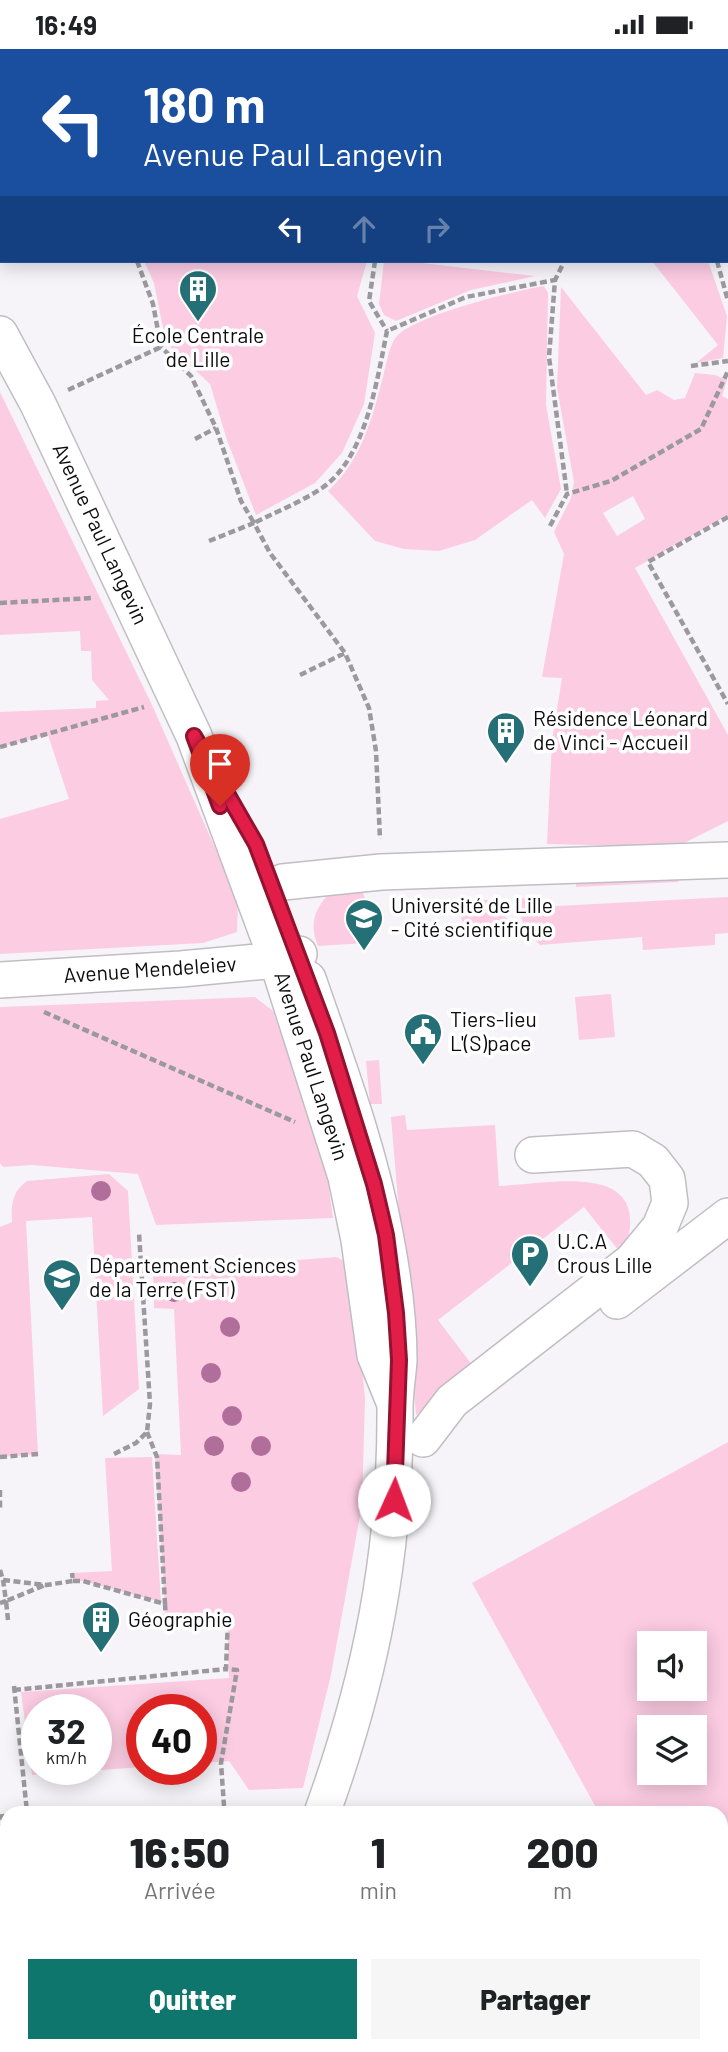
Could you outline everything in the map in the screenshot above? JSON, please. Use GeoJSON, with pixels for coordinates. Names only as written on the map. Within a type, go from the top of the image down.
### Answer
{"type":"FeatureCollection","features":[{"type":"Feature","properties":{"kind":"street","name":"Avenue Paul Langevin"},"geometry":{"type":"LineString","coordinates":[[2,340],[38,404],[194,736],[262,888],[288,957],[346,1177],[359,1240],[375,1355],[410,1444],[390,1539],[375,1636],[342,1758],[325,1806]]}},
{"type":"Feature","properties":{"kind":"street"},"geometry":{"type":"LineString","coordinates":[[262,888],[382,872],[728,860]]}},
{"type":"Feature","properties":{"kind":"street","name":"Avenue Mendeleiev"},"geometry":{"type":"LineString","coordinates":[[0,979],[288,957]]}},
{"type":"Feature","properties":{"kind":"street"},"geometry":{"type":"LineString","coordinates":[[410,1444],[452,1401],[632,1261],[660,1227],[670,1203],[667,1179],[653,1161],[633,1149],[533,1155]]}},
{"type":"Feature","properties":{"kind":"street"},"geometry":{"type":"LineString","coordinates":[[410,1444],[458,1423],[728,1216]]}},
{"type":"Feature","properties":{"kind":"path"},"geometry":{"type":"LineString","coordinates":[[138,263],[153,304],[161,347],[191,376],[216,428],[240,501],[270,553],[345,653],[369,708],[376,751],[382,872]]}},
{"type":"Feature","properties":{"kind":"path"},"geometry":{"type":"LineString","coordinates":[[209,541],[254,523],[323,488],[347,461],[371,408],[387,331],[369,301],[375,263]]}},
{"type":"Feature","properties":{"kind":"path"},"geometry":{"type":"LineString","coordinates":[[718,263],[728,301]]}},
{"type":"Feature","properties":{"kind":"path"},"geometry":{"type":"LineString","coordinates":[[550,526],[566,494],[549,357],[555,280],[562,266]]}},
{"type":"Feature","properties":{"kind":"path"},"geometry":{"type":"LineString","coordinates":[[387,331],[466,297],[555,280]]}},
{"type":"Feature","properties":{"kind":"path"},"geometry":{"type":"LineString","coordinates":[[38,404],[161,347]]}},
{"type":"Feature","properties":{"kind":"path"},"geometry":{"type":"LineString","coordinates":[[691,366],[728,361]]}},
{"type":"Feature","properties":{"kind":"path"},"geometry":{"type":"LineString","coordinates":[[566,494],[611,481],[701,429],[728,371]]}},
{"type":"Feature","properties":{"kind":"path"},"geometry":{"type":"LineString","coordinates":[[195,439],[216,428]]}},
{"type":"Feature","properties":{"kind":"path"},"geometry":{"type":"LineString","coordinates":[[728,517],[648,562],[728,704]]}},
{"type":"Feature","properties":{"kind":"path"},"geometry":{"type":"LineString","coordinates":[[0,603],[100,597]]}},
{"type":"Feature","properties":{"kind":"path"},"geometry":{"type":"LineString","coordinates":[[300,675],[345,653]]}},
{"type":"Feature","properties":{"kind":"path"},"geometry":{"type":"LineString","coordinates":[[0,747],[152,705]]}},
{"type":"Feature","properties":{"kind":"path"},"geometry":{"type":"LineString","coordinates":[[41,1010],[303,1125]]}},
{"type":"Feature","properties":{"kind":"path"},"geometry":{"type":"LineString","coordinates":[[139,1233],[150,1404],[147,1432],[157,1457],[166,1621],[228,1618],[226,1669]]}},
{"type":"Feature","properties":{"kind":"path"},"geometry":{"type":"LineString","coordinates":[[114,1454],[136,1443],[147,1432]]}},
{"type":"Feature","properties":{"kind":"path"},"geometry":{"type":"LineString","coordinates":[[0,1457],[38,1454]]}},
{"type":"Feature","properties":{"kind":"path"},"geometry":{"type":"LineString","coordinates":[[0,1490],[0,1509]]}},
{"type":"Feature","properties":{"kind":"path"},"geometry":{"type":"LineString","coordinates":[[0,1570],[8,1620]]}},
{"type":"Feature","properties":{"kind":"path"},"geometry":{"type":"LineString","coordinates":[[72,1573],[73,1581]]}},
{"type":"Feature","properties":{"kind":"path"},"geometry":{"type":"LineString","coordinates":[[3,1580],[46,1585]]}},
{"type":"Feature","properties":{"kind":"path"},"geometry":{"type":"LineString","coordinates":[[3,1602],[46,1585],[83,1581],[165,1604]]}},
{"type":"Feature","properties":{"kind":"path"},"geometry":{"type":"LineString","coordinates":[[26,1806],[14,1688],[226,1669],[237,1670],[220,1763],[224,1806]]}},
{"type":"Feature","properties":{"kind":"shaded area"},"geometry":{"type":"Polygon","coordinates":[[[145,263],[366,263],[357,296],[375,333],[364,404],[342,453],[315,483],[256,515],[227,440],[210,384],[166,343],[154,283],[145,263]]]}},
{"type":"Feature","properties":{"kind":"shaded area"},"geometry":{"type":"Polygon","coordinates":[[[384,263],[421,263],[535,276],[471,290],[396,321],[384,315],[379,304],[384,263]]]}},
{"type":"Feature","properties":{"kind":"shaded area"},"geometry":{"type":"Polygon","coordinates":[[[654,263],[709,263],[727,316],[723,358],[696,363],[718,345],[654,263]]]}},
{"type":"Feature","properties":{"kind":"shaded area"},"geometry":{"type":"Polygon","coordinates":[[[544,286],[548,293],[546,405],[561,489],[545,518],[532,500],[475,540],[439,551],[404,549],[375,541],[328,491],[349,466],[364,438],[394,340],[408,328],[444,312],[489,298],[544,286]]]}},
{"type":"Feature","properties":{"kind":"shaded area"},"geometry":{"type":"Polygon","coordinates":[[[561,287],[646,395],[657,390],[674,400],[685,398],[695,373],[715,375],[727,380],[722,396],[728,399],[728,515],[635,568],[728,735],[728,821],[676,847],[547,844],[552,740],[562,678],[542,677],[564,554],[554,532],[571,498],[574,482],[557,388],[561,287]],[[633,496],[603,513],[617,536],[645,519],[633,496]]]}},
{"type":"Feature","properties":{"kind":"shaded area"},"geometry":{"type":"Polygon","coordinates":[[[0,392],[152,705],[238,900],[237,932],[203,943],[0,954],[0,819],[69,799],[48,735],[0,747],[0,712],[96,708],[96,701],[109,700],[92,680],[91,651],[81,651],[80,631],[0,635],[0,392]]]}},
{"type":"Feature","properties":{"kind":"shaded area"},"geometry":{"type":"Polygon","coordinates":[[[678,869],[678,882],[576,887],[576,880],[678,869]]]}},
{"type":"Feature","properties":{"kind":"shaded area"},"geometry":{"type":"Polygon","coordinates":[[[362,890],[368,907],[352,909],[366,943],[318,946],[314,918],[329,893],[362,890]]]}},
{"type":"Feature","properties":{"kind":"shaded area"},"geometry":{"type":"Polygon","coordinates":[[[537,897],[538,907],[728,897],[728,933],[715,934],[715,945],[643,950],[642,937],[540,945],[525,930],[516,899],[537,897]]]}},
{"type":"Feature","properties":{"kind":"shaded area"},"geometry":{"type":"Polygon","coordinates":[[[500,899],[511,932],[467,935],[456,902],[500,899]]]}},
{"type":"Feature","properties":{"kind":"shaded area"},"geometry":{"type":"Polygon","coordinates":[[[611,994],[615,1037],[579,1040],[575,997],[611,994]]]}},
{"type":"Feature","properties":{"kind":"shaded area"},"geometry":{"type":"Polygon","coordinates":[[[255,997],[273,1011],[315,1131],[328,1181],[333,1218],[156,1225],[138,1174],[32,1165],[3,1167],[0,1163],[0,1007],[255,997]]]}},
{"type":"Feature","properties":{"kind":"shaded area"},"geometry":{"type":"Polygon","coordinates":[[[379,1060],[382,1104],[370,1104],[366,1061],[379,1060]]]}},
{"type":"Feature","properties":{"kind":"shaded area"},"geometry":{"type":"Polygon","coordinates":[[[405,1115],[407,1130],[495,1125],[499,1186],[573,1181],[596,1183],[614,1190],[627,1204],[630,1225],[623,1256],[584,1207],[438,1320],[476,1370],[416,1415],[391,1117],[405,1115]]]}},
{"type":"Feature","properties":{"kind":"shaded area"},"geometry":{"type":"Polygon","coordinates":[[[109,1174],[128,1191],[139,1389],[103,1416],[92,1217],[26,1221],[38,1454],[0,1457],[0,1227],[12,1222],[14,1199],[27,1181],[109,1174]]]}},
{"type":"Feature","properties":{"kind":"shaded area"},"geometry":{"type":"Polygon","coordinates":[[[337,1257],[352,1266],[365,1398],[362,1505],[331,1675],[303,1788],[249,1790],[229,1761],[217,1762],[217,1694],[126,1694],[126,1768],[112,1769],[112,1694],[21,1694],[229,1678],[227,1618],[166,1621],[155,1454],[181,1455],[174,1309],[154,1308],[153,1271],[337,1257]]]}},
{"type":"Feature","properties":{"kind":"shaded area"},"geometry":{"type":"Polygon","coordinates":[[[728,1442],[728,1806],[595,1806],[472,1583],[728,1442]]]}},
{"type":"Feature","properties":{"kind":"shaded area"},"geometry":{"type":"Polygon","coordinates":[[[152,1457],[161,1602],[83,1581],[73,1581],[72,1573],[112,1571],[105,1458],[152,1457]]]}},
{"type":"Feature","properties":{"kind":"place","name":"École Centrale de Lille"},"geometry":{"type":"Point","coordinates":[198,323]}},
{"type":"Feature","properties":{"kind":"place","name":"Résidence Léonard de Vinci - Accueil"},"geometry":{"type":"Point","coordinates":[506,765]}},
{"type":"Feature","properties":{"kind":"place","name":"Université de Lille ‐ Cité scientifique"},"geometry":{"type":"Point","coordinates":[364,952]}},
{"type":"Feature","properties":{"kind":"place","name":"Tiers-lieu L'(S)pace"},"geometry":{"type":"Point","coordinates":[423,1066]}},
{"type":"Feature","properties":{"kind":"place","name":"U.C.A Crous Lille"},"geometry":{"type":"Point","coordinates":[530,1288]}},
{"type":"Feature","properties":{"kind":"place","name":"Département Sciences de la Terre (FST)"},"geometry":{"type":"Point","coordinates":[62,1312]}},
{"type":"Feature","properties":{"kind":"place","name":"Géographie"},"geometry":{"type":"Point","coordinates":[101,1654]}},
{"type":"Feature","properties":{"kind":"route"},"geometry":{"type":"LineString","coordinates":[[220,806],[194,736],[247,824],[256,844],[327,1033],[374,1184],[386,1235],[399,1360],[395,1405],[394,1500]]}}]}
